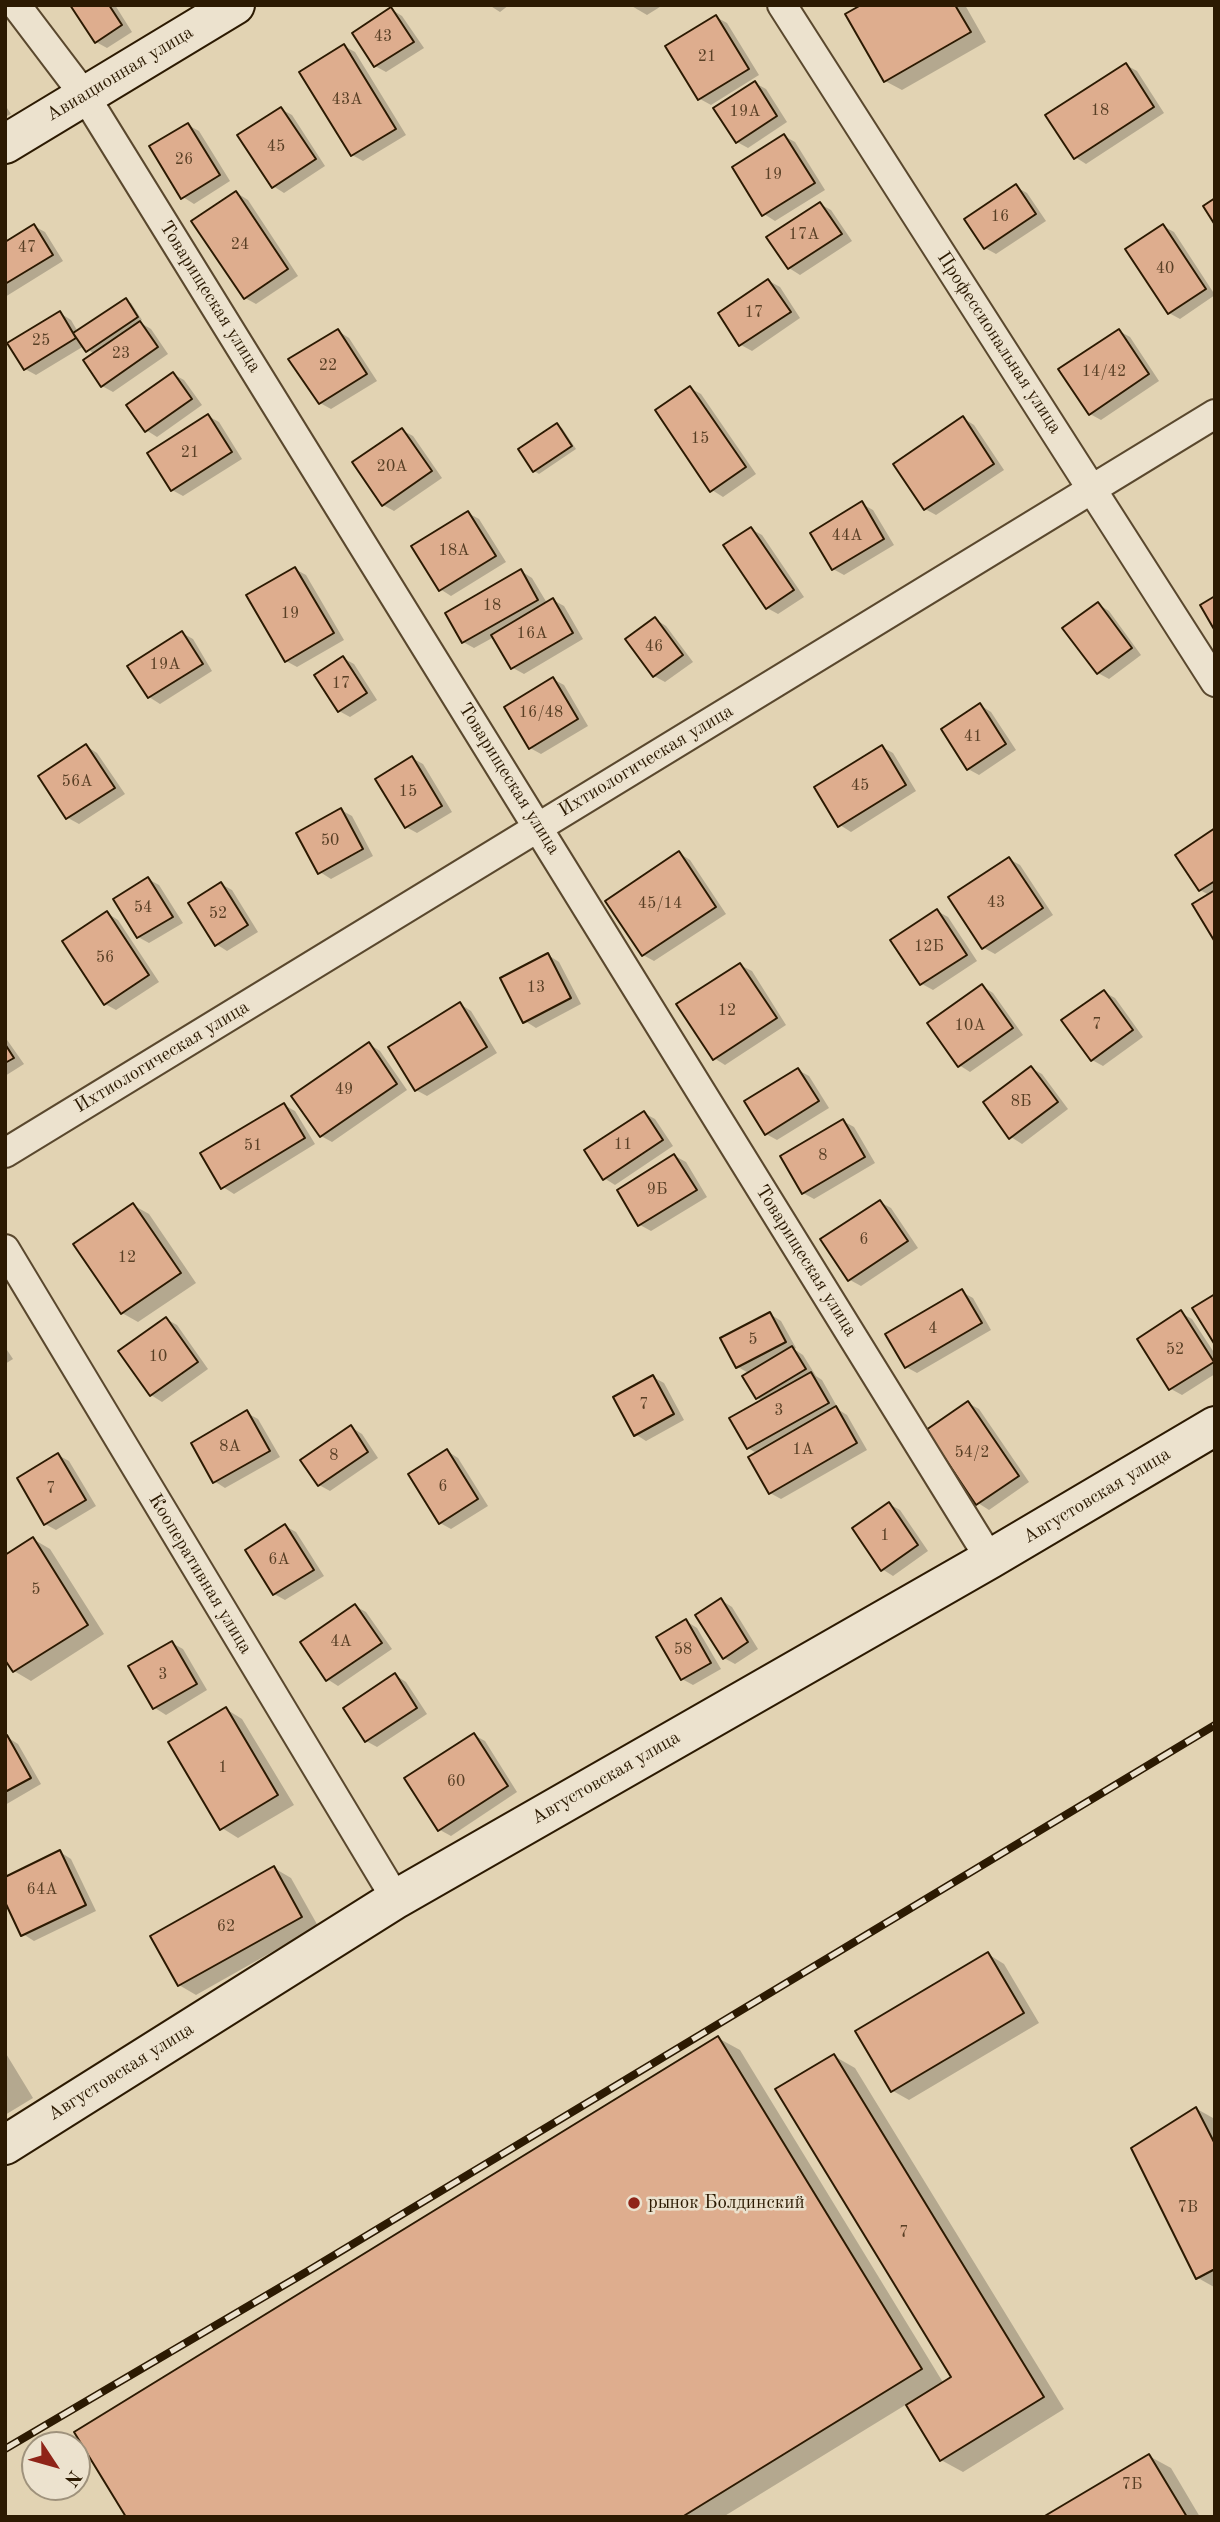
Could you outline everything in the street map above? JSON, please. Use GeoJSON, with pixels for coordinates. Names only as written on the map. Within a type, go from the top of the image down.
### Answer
{"type":"FeatureCollection","features":[{"type":"Feature","properties":{"kind":"street","name":"Товарищеская улица"},"geometry":{"type":"LineString","coordinates":[[16,5],[85,96],[990,1559]]}},
{"type":"Feature","properties":{"kind":"street","name":"Авиационная улица"},"geometry":{"type":"LineString","coordinates":[[5,144],[234,5]]}},
{"type":"Feature","properties":{"kind":"street","name":"Профессиональная улица"},"geometry":{"type":"LineString","coordinates":[[782,5],[1215,682]]}},
{"type":"Feature","properties":{"kind":"street","name":"Ихтиологическая улица"},"geometry":{"type":"LineString","coordinates":[[5,1153],[1215,414]]}},
{"type":"Feature","properties":{"kind":"street","name":"Кооперативная улица"},"geometry":{"type":"LineString","coordinates":[[5,1249],[396,1899]]}},
{"type":"Feature","properties":{"kind":"street","name":"Августовская улица"},"geometry":{"type":"LineString","coordinates":[[5,2145],[396,1899],[990,1559],[1215,1426]]}},
{"type":"Feature","properties":{"kind":"building"},"geometry":{"type":"Polygon","coordinates":[[[70,5],[109,5],[122,25],[95,43],[70,5]]]}},
{"type":"Feature","properties":{"kind":"building"},"geometry":{"type":"Polygon","coordinates":[[[861,5],[955,5],[971,32],[884,82],[845,14],[861,5]]]}},
{"type":"Feature","properties":{"kind":"building"},"geometry":{"type":"Polygon","coordinates":[[[391,7],[414,42],[374,67],[352,33],[391,7]]]}},
{"type":"Feature","properties":{"kind":"building"},"geometry":{"type":"Polygon","coordinates":[[[716,15],[749,69],[698,100],[665,46],[716,15]]]}},
{"type":"Feature","properties":{"kind":"building"},"geometry":{"type":"Polygon","coordinates":[[[344,44],[396,129],[351,156],[299,72],[344,44]]]}},
{"type":"Feature","properties":{"kind":"building"},"geometry":{"type":"Polygon","coordinates":[[[1126,63],[1154,107],[1074,159],[1045,115],[1126,63]]]}},
{"type":"Feature","properties":{"kind":"building"},"geometry":{"type":"Polygon","coordinates":[[[755,81],[777,116],[736,143],[713,108],[755,81]]]}},
{"type":"Feature","properties":{"kind":"building"},"geometry":{"type":"Polygon","coordinates":[[[281,107],[316,159],[272,188],[237,135],[281,107]]]}},
{"type":"Feature","properties":{"kind":"building"},"geometry":{"type":"Polygon","coordinates":[[[188,123],[220,175],[181,199],[149,146],[188,123]]]}},
{"type":"Feature","properties":{"kind":"building"},"geometry":{"type":"Polygon","coordinates":[[[784,134],[815,183],[762,216],[732,167],[784,134]]]}},
{"type":"Feature","properties":{"kind":"building"},"geometry":{"type":"Polygon","coordinates":[[[1016,184],[1036,214],[984,249],[964,219],[1016,184]]]}},
{"type":"Feature","properties":{"kind":"building"},"geometry":{"type":"Polygon","coordinates":[[[236,191],[288,269],[244,299],[191,221],[236,191]]]}},
{"type":"Feature","properties":{"kind":"building"},"geometry":{"type":"Polygon","coordinates":[[[1215,198],[1215,225],[1203,206],[1215,198]]]}},
{"type":"Feature","properties":{"kind":"building"},"geometry":{"type":"Polygon","coordinates":[[[820,202],[842,234],[788,269],[766,237],[820,202]]]}},
{"type":"Feature","properties":{"kind":"building"},"geometry":{"type":"Polygon","coordinates":[[[34,224],[53,255],[5,284],[5,242],[34,224]]]}},
{"type":"Feature","properties":{"kind":"building"},"geometry":{"type":"Polygon","coordinates":[[[1163,224],[1206,289],[1168,314],[1125,249],[1163,224]]]}},
{"type":"Feature","properties":{"kind":"building"},"geometry":{"type":"Polygon","coordinates":[[[768,279],[791,312],[739,346],[718,313],[768,279]]]}},
{"type":"Feature","properties":{"kind":"building"},"geometry":{"type":"Polygon","coordinates":[[[126,298],[138,317],[86,352],[73,333],[126,298]]]}},
{"type":"Feature","properties":{"kind":"building"},"geometry":{"type":"Polygon","coordinates":[[[60,311],[76,338],[24,370],[7,343],[60,311]]]}},
{"type":"Feature","properties":{"kind":"building"},"geometry":{"type":"Polygon","coordinates":[[[140,321],[158,347],[101,387],[83,360],[140,321]]]}},
{"type":"Feature","properties":{"kind":"building"},"geometry":{"type":"Polygon","coordinates":[[[338,329],[367,374],[319,404],[288,359],[338,329]]]}},
{"type":"Feature","properties":{"kind":"building"},"geometry":{"type":"Polygon","coordinates":[[[1119,329],[1149,374],[1089,415],[1058,369],[1119,329]]]}},
{"type":"Feature","properties":{"kind":"building"},"geometry":{"type":"Polygon","coordinates":[[[173,372],[192,399],[145,432],[126,405],[173,372]]]}},
{"type":"Feature","properties":{"kind":"building"},"geometry":{"type":"Polygon","coordinates":[[[690,386],[746,467],[710,492],[655,410],[690,386]]]}},
{"type":"Feature","properties":{"kind":"building"},"geometry":{"type":"Polygon","coordinates":[[[208,414],[232,452],[171,491],[147,453],[208,414]]]}},
{"type":"Feature","properties":{"kind":"building"},"geometry":{"type":"Polygon","coordinates":[[[963,416],[994,464],[924,510],[893,464],[963,416]]]}},
{"type":"Feature","properties":{"kind":"building"},"geometry":{"type":"Polygon","coordinates":[[[557,423],[572,446],[533,472],[518,449],[557,423]]]}},
{"type":"Feature","properties":{"kind":"building"},"geometry":{"type":"Polygon","coordinates":[[[402,428],[432,471],[382,506],[352,462],[402,428]]]}},
{"type":"Feature","properties":{"kind":"building"},"geometry":{"type":"Polygon","coordinates":[[[862,501],[884,539],[832,570],[810,533],[862,501]]]}},
{"type":"Feature","properties":{"kind":"building"},"geometry":{"type":"Polygon","coordinates":[[[468,511],[496,556],[439,591],[411,546],[468,511]]]}},
{"type":"Feature","properties":{"kind":"building"},"geometry":{"type":"Polygon","coordinates":[[[751,527],[794,590],[766,609],[723,545],[751,527]]]}},
{"type":"Feature","properties":{"kind":"building"},"geometry":{"type":"Polygon","coordinates":[[[295,567],[334,633],[285,662],[246,595],[295,567]]]}},
{"type":"Feature","properties":{"kind":"building"},"geometry":{"type":"Polygon","coordinates":[[[521,569],[538,600],[462,643],[445,613],[521,569]]]}},
{"type":"Feature","properties":{"kind":"building"},"geometry":{"type":"Polygon","coordinates":[[[1215,596],[1215,631],[1200,605],[1215,596]]]}},
{"type":"Feature","properties":{"kind":"building"},"geometry":{"type":"Polygon","coordinates":[[[553,598],[573,633],[511,669],[491,635],[553,598]]]}},
{"type":"Feature","properties":{"kind":"building"},"geometry":{"type":"Polygon","coordinates":[[[1098,602],[1132,648],[1097,674],[1062,628],[1098,602]]]}},
{"type":"Feature","properties":{"kind":"building"},"geometry":{"type":"Polygon","coordinates":[[[655,617],[683,655],[653,677],[625,639],[655,617]]]}},
{"type":"Feature","properties":{"kind":"building"},"geometry":{"type":"Polygon","coordinates":[[[182,631],[203,664],[148,698],[127,666],[182,631]]]}},
{"type":"Feature","properties":{"kind":"building"},"geometry":{"type":"Polygon","coordinates":[[[343,656],[367,693],[338,712],[314,675],[343,656]]]}},
{"type":"Feature","properties":{"kind":"building"},"geometry":{"type":"Polygon","coordinates":[[[553,677],[578,719],[529,749],[504,707],[553,677]]]}},
{"type":"Feature","properties":{"kind":"building"},"geometry":{"type":"Polygon","coordinates":[[[980,703],[1006,744],[967,770],[941,729],[980,703]]]}},
{"type":"Feature","properties":{"kind":"building"},"geometry":{"type":"Polygon","coordinates":[[[86,744],[115,788],[66,819],[38,776],[86,744]]]}},
{"type":"Feature","properties":{"kind":"building"},"geometry":{"type":"Polygon","coordinates":[[[882,745],[906,785],[838,827],[814,787],[882,745]]]}},
{"type":"Feature","properties":{"kind":"building"},"geometry":{"type":"Polygon","coordinates":[[[412,756],[442,806],[405,828],[375,779],[412,756]]]}},
{"type":"Feature","properties":{"kind":"building"},"geometry":{"type":"Polygon","coordinates":[[[341,808],[363,849],[318,874],[296,833],[341,808]]]}},
{"type":"Feature","properties":{"kind":"building"},"geometry":{"type":"Polygon","coordinates":[[[1215,828],[1215,881],[1199,891],[1175,855],[1215,828]]]}},
{"type":"Feature","properties":{"kind":"building"},"geometry":{"type":"Polygon","coordinates":[[[679,851],[716,907],[642,956],[605,901],[679,851]]]}},
{"type":"Feature","properties":{"kind":"building"},"geometry":{"type":"Polygon","coordinates":[[[1009,857],[1043,908],[982,949],[948,897],[1009,857]]]}},
{"type":"Feature","properties":{"kind":"building"},"geometry":{"type":"Polygon","coordinates":[[[148,877],[173,917],[137,938],[113,899],[148,877]]]}},
{"type":"Feature","properties":{"kind":"building"},"geometry":{"type":"Polygon","coordinates":[[[221,882],[248,925],[215,946],[188,903],[221,882]]]}},
{"type":"Feature","properties":{"kind":"building"},"geometry":{"type":"Polygon","coordinates":[[[1215,890],[1215,942],[1192,904],[1215,890]]]}},
{"type":"Feature","properties":{"kind":"building"},"geometry":{"type":"Polygon","coordinates":[[[937,909],[967,955],[920,985],[890,940],[937,909]]]}},
{"type":"Feature","properties":{"kind":"building"},"geometry":{"type":"Polygon","coordinates":[[[107,911],[149,975],[104,1005],[62,941],[107,911]]]}},
{"type":"Feature","properties":{"kind":"building"},"geometry":{"type":"Polygon","coordinates":[[[548,953],[571,998],[523,1023],[500,978],[548,953]]]}},
{"type":"Feature","properties":{"kind":"building"},"geometry":{"type":"Polygon","coordinates":[[[740,963],[777,1018],[713,1060],[676,1004],[740,963]]]}},
{"type":"Feature","properties":{"kind":"building"},"geometry":{"type":"Polygon","coordinates":[[[982,984],[1013,1028],[958,1067],[927,1023],[982,984]]]}},
{"type":"Feature","properties":{"kind":"building"},"geometry":{"type":"Polygon","coordinates":[[[1104,990],[1133,1030],[1091,1061],[1061,1020],[1104,990]]]}},
{"type":"Feature","properties":{"kind":"building"},"geometry":{"type":"Polygon","coordinates":[[[460,1002],[487,1047],[415,1091],[388,1047],[460,1002]]]}},
{"type":"Feature","properties":{"kind":"building"},"geometry":{"type":"Polygon","coordinates":[[[369,1042],[397,1084],[320,1137],[291,1096],[369,1042]]]}},
{"type":"Feature","properties":{"kind":"building"},"geometry":{"type":"Polygon","coordinates":[[[5,1044],[14,1058],[5,1063],[5,1044]]]}},
{"type":"Feature","properties":{"kind":"building"},"geometry":{"type":"Polygon","coordinates":[[[1031,1066],[1058,1102],[1009,1139],[983,1102],[1031,1066]]]}},
{"type":"Feature","properties":{"kind":"building"},"geometry":{"type":"Polygon","coordinates":[[[798,1068],[819,1101],[765,1135],[744,1101],[798,1068]]]}},
{"type":"Feature","properties":{"kind":"building"},"geometry":{"type":"Polygon","coordinates":[[[284,1103],[305,1138],[221,1189],[200,1153],[284,1103]]]}},
{"type":"Feature","properties":{"kind":"building"},"geometry":{"type":"Polygon","coordinates":[[[644,1111],[663,1140],[603,1180],[584,1150],[644,1111]]]}},
{"type":"Feature","properties":{"kind":"building"},"geometry":{"type":"Polygon","coordinates":[[[843,1119],[865,1157],[802,1194],[780,1156],[843,1119]]]}},
{"type":"Feature","properties":{"kind":"building"},"geometry":{"type":"Polygon","coordinates":[[[674,1154],[697,1190],[638,1226],[617,1190],[674,1154]]]}},
{"type":"Feature","properties":{"kind":"building"},"geometry":{"type":"Polygon","coordinates":[[[880,1200],[908,1241],[848,1281],[820,1239],[880,1200]]]}},
{"type":"Feature","properties":{"kind":"building"},"geometry":{"type":"Polygon","coordinates":[[[133,1203],[181,1273],[121,1314],[73,1244],[133,1203]]]}},
{"type":"Feature","properties":{"kind":"building"},"geometry":{"type":"Polygon","coordinates":[[[962,1289],[982,1323],[905,1368],[885,1334],[962,1289]]]}},
{"type":"Feature","properties":{"kind":"building"},"geometry":{"type":"Polygon","coordinates":[[[1215,1294],[1215,1345],[1192,1308],[1215,1294]]]}},
{"type":"Feature","properties":{"kind":"building"},"geometry":{"type":"Polygon","coordinates":[[[1181,1310],[1214,1362],[1169,1390],[1137,1339],[1181,1310]]]}},
{"type":"Feature","properties":{"kind":"building"},"geometry":{"type":"Polygon","coordinates":[[[770,1312],[786,1342],[736,1368],[720,1338],[770,1312]]]}},
{"type":"Feature","properties":{"kind":"building"},"geometry":{"type":"Polygon","coordinates":[[[166,1317],[198,1362],[150,1396],[118,1351],[166,1317]]]}},
{"type":"Feature","properties":{"kind":"building"},"geometry":{"type":"Polygon","coordinates":[[[792,1346],[806,1369],[756,1399],[742,1376],[792,1346]]]}},
{"type":"Feature","properties":{"kind":"building"},"geometry":{"type":"Polygon","coordinates":[[[811,1372],[829,1403],[747,1449],[729,1418],[811,1372]]]}},
{"type":"Feature","properties":{"kind":"building"},"geometry":{"type":"Polygon","coordinates":[[[653,1375],[674,1414],[634,1436],[613,1397],[653,1375]]]}},
{"type":"Feature","properties":{"kind":"building"},"geometry":{"type":"Polygon","coordinates":[[[968,1401],[1019,1476],[976,1505],[926,1430],[968,1401]]]}},
{"type":"Feature","properties":{"kind":"building"},"geometry":{"type":"Polygon","coordinates":[[[836,1406],[857,1443],[769,1494],[748,1457],[836,1406]]]}},
{"type":"Feature","properties":{"kind":"building"},"geometry":{"type":"Polygon","coordinates":[[[247,1410],[270,1451],[213,1483],[191,1443],[247,1410]]]}},
{"type":"Feature","properties":{"kind":"building"},"geometry":{"type":"Polygon","coordinates":[[[351,1425],[368,1452],[318,1486],[300,1460],[351,1425]]]}},
{"type":"Feature","properties":{"kind":"building"},"geometry":{"type":"Polygon","coordinates":[[[447,1449],[478,1499],[439,1524],[408,1474],[447,1449]]]}},
{"type":"Feature","properties":{"kind":"building"},"geometry":{"type":"Polygon","coordinates":[[[58,1453],[86,1500],[44,1525],[17,1478],[58,1453]]]}},
{"type":"Feature","properties":{"kind":"building"},"geometry":{"type":"Polygon","coordinates":[[[889,1502],[918,1545],[881,1571],[852,1528],[889,1502]]]}},
{"type":"Feature","properties":{"kind":"building"},"geometry":{"type":"Polygon","coordinates":[[[285,1524],[314,1570],[273,1595],[245,1550],[285,1524]]]}},
{"type":"Feature","properties":{"kind":"building"},"geometry":{"type":"Polygon","coordinates":[[[33,1537],[88,1625],[13,1672],[5,1660],[5,1555],[33,1537]]]}},
{"type":"Feature","properties":{"kind":"building"},"geometry":{"type":"Polygon","coordinates":[[[721,1598],[748,1642],[723,1659],[695,1615],[721,1598]]]}},
{"type":"Feature","properties":{"kind":"building"},"geometry":{"type":"Polygon","coordinates":[[[355,1604],[382,1643],[326,1681],[300,1642],[355,1604]]]}},
{"type":"Feature","properties":{"kind":"building"},"geometry":{"type":"Polygon","coordinates":[[[686,1619],[711,1663],[681,1680],[656,1637],[686,1619]]]}},
{"type":"Feature","properties":{"kind":"building"},"geometry":{"type":"Polygon","coordinates":[[[172,1641],[197,1684],[153,1709],[128,1666],[172,1641]]]}},
{"type":"Feature","properties":{"kind":"building"},"geometry":{"type":"Polygon","coordinates":[[[395,1673],[417,1708],[365,1742],[343,1708],[395,1673]]]}},
{"type":"Feature","properties":{"kind":"building"},"geometry":{"type":"Polygon","coordinates":[[[226,1707],[278,1795],[220,1830],[168,1742],[226,1707]]]}},
{"type":"Feature","properties":{"kind":"building"},"geometry":{"type":"Polygon","coordinates":[[[474,1733],[508,1786],[438,1831],[404,1778],[474,1733]]]}},
{"type":"Feature","properties":{"kind":"building"},"geometry":{"type":"Polygon","coordinates":[[[7,1735],[31,1778],[5,1792],[5,1736],[7,1735]]]}},
{"type":"Feature","properties":{"kind":"building"},"geometry":{"type":"Polygon","coordinates":[[[60,1850],[86,1905],[21,1936],[5,1902],[5,1877],[60,1850]]]}},
{"type":"Feature","properties":{"kind":"building"},"geometry":{"type":"Polygon","coordinates":[[[274,1866],[302,1917],[178,1986],[150,1936],[274,1866]]]}},
{"type":"Feature","properties":{"kind":"building"},"geometry":{"type":"Polygon","coordinates":[[[988,1952],[1024,2013],[891,2092],[855,2031],[988,1952]]]}},
{"type":"Feature","properties":{"kind":"building","name":"рынок Болдинский"},"geometry":{"type":"Polygon","coordinates":[[[718,2036],[922,2369],[682,2517],[126,2517],[91,2460],[91,2431],[76,2431],[718,2036]]]}},
{"type":"Feature","properties":{"kind":"building"},"geometry":{"type":"Polygon","coordinates":[[[834,2054],[1044,2397],[940,2461],[906,2405],[951,2377],[775,2089],[834,2054]]]}},
{"type":"Feature","properties":{"kind":"building"},"geometry":{"type":"Polygon","coordinates":[[[1196,2107],[1215,2144],[1215,2269],[1196,2279],[1131,2148],[1196,2107]]]}},
{"type":"Feature","properties":{"kind":"building"},"geometry":{"type":"Polygon","coordinates":[[[1149,2454],[1187,2517],[1043,2517],[1149,2454]]]}},
{"type":"Feature","properties":{"kind":"railway"},"geometry":{"type":"LineString","coordinates":[[5,2449],[308,2271],[1215,1725]]}},
{"type":"Feature","properties":{"kind":"place","name":"рынок Болдинский"},"geometry":{"type":"Point","coordinates":[634,2203]}}]}
